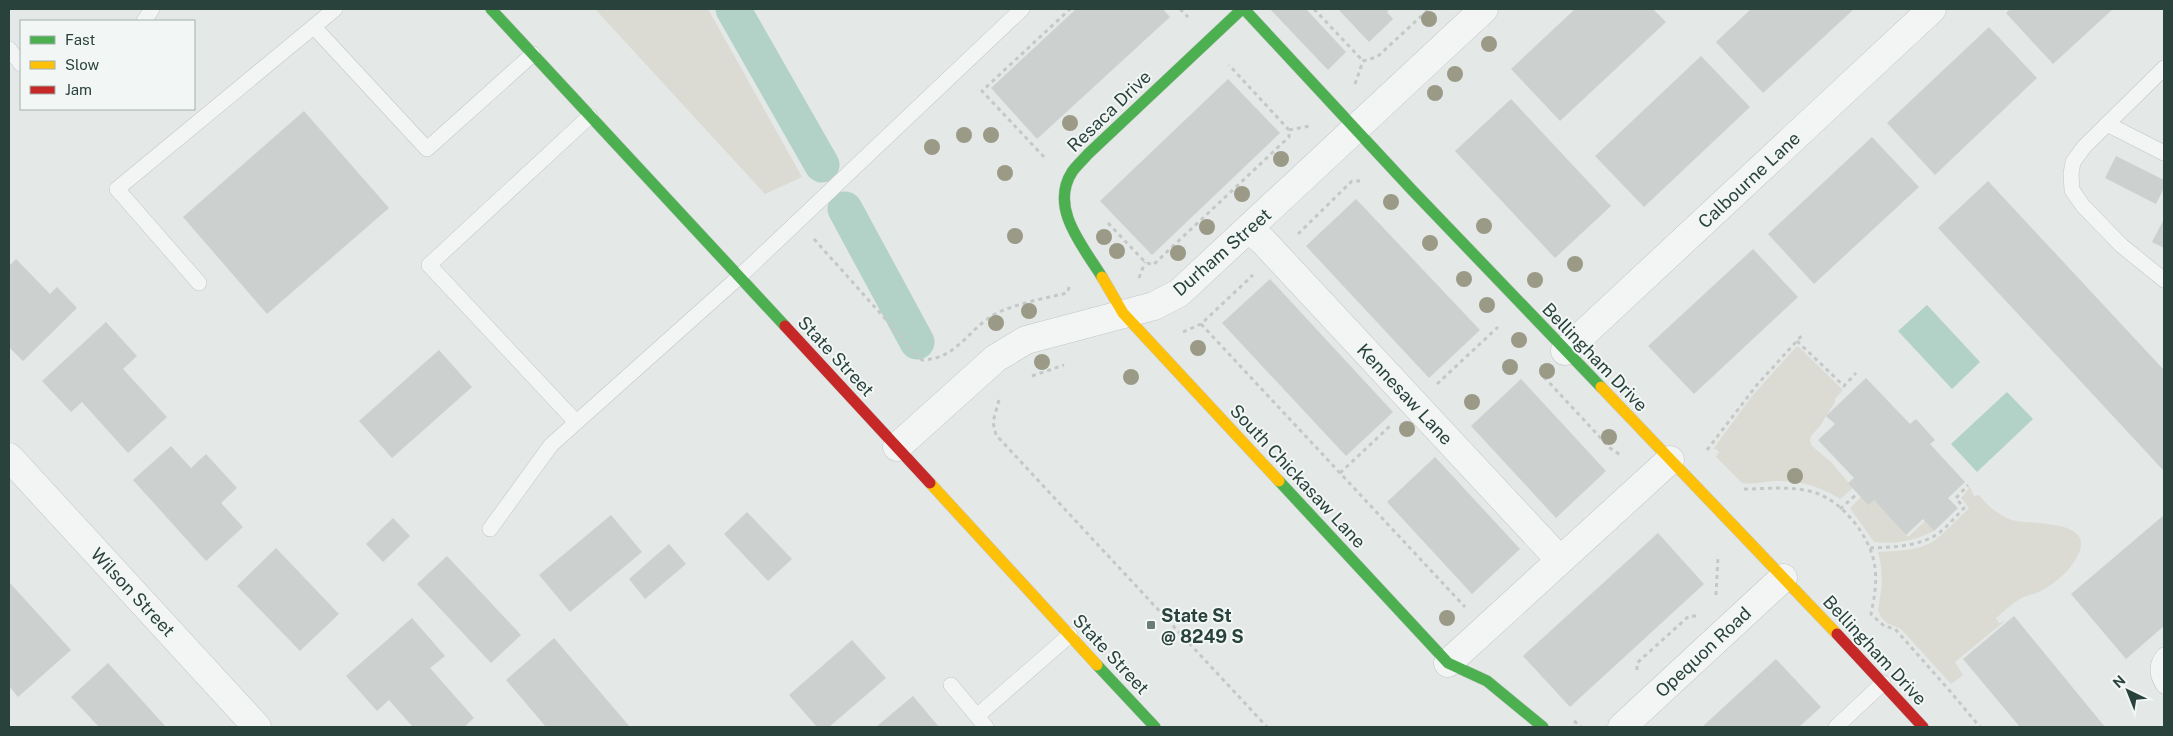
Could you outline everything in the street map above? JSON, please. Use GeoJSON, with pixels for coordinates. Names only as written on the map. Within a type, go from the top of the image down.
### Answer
{"type":"FeatureCollection","features":[{"type":"Feature","properties":{"kind":"street","name":"State Street"},"geometry":{"type":"LineString","coordinates":[[491,9],[1155,727]]}},
{"type":"Feature","properties":{"kind":"street","name":"Bellingham Drive"},"geometry":{"type":"LineString","coordinates":[[1243,9],[1354,130],[1923,727]]}},
{"type":"Feature","properties":{"kind":"street","name":"Resaca Drive"},"geometry":{"type":"LineString","coordinates":[[1123,313],[1067,219],[1063,196],[1072,172],[1088,154],[1243,9]]}},
{"type":"Feature","properties":{"kind":"street","name":"Durham Street"},"geometry":{"type":"LineString","coordinates":[[897,448],[996,358],[1026,340],[1154,306],[1179,293],[1484,9]]}},
{"type":"Feature","properties":{"kind":"street","name":"Calbourne Lane"},"geometry":{"type":"LineString","coordinates":[[1565,351],[1932,9]]}},
{"type":"Feature","properties":{"kind":"street","name":"Kennesaw Lane"},"geometry":{"type":"LineString","coordinates":[[1249,229],[1270,249],[1560,560]]}},
{"type":"Feature","properties":{"kind":"street","name":"South Chickasaw Lane"},"geometry":{"type":"LineString","coordinates":[[1123,313],[1448,663]]}},
{"type":"Feature","properties":{"kind":"street","name":"Wilson Street"},"geometry":{"type":"LineString","coordinates":[[9,457],[257,727]]}},
{"type":"Feature","properties":{"kind":"street"},"geometry":{"type":"LineString","coordinates":[[1543,727],[1487,680],[1448,663],[1670,460]]}},
{"type":"Feature","properties":{"kind":"street","name":"Opequon Road"},"geometry":{"type":"LineString","coordinates":[[1622,727],[1783,578]]}},
{"type":"Feature","properties":{"kind":"lane"},"geometry":{"type":"LineString","coordinates":[[145,20],[152,9]]}},
{"type":"Feature","properties":{"kind":"lane"},"geometry":{"type":"LineString","coordinates":[[199,284],[116,188],[335,9]]}},
{"type":"Feature","properties":{"kind":"lane"},"geometry":{"type":"LineString","coordinates":[[490,530],[551,445],[739,277],[1022,9]]}},
{"type":"Feature","properties":{"kind":"lane"},"geometry":{"type":"LineString","coordinates":[[314,27],[427,149],[533,54]]}},
{"type":"Feature","properties":{"kind":"lane"},"geometry":{"type":"LineString","coordinates":[[9,49],[20,63]]}},
{"type":"Feature","properties":{"kind":"lane"},"geometry":{"type":"LineString","coordinates":[[2164,68],[2084,147],[2073,162],[2071,174],[2072,190],[2083,206],[2122,246],[2164,280]]}},
{"type":"Feature","properties":{"kind":"lane"},"geometry":{"type":"LineString","coordinates":[[576,422],[430,265],[590,116]]}},
{"type":"Feature","properties":{"kind":"lane"},"geometry":{"type":"LineString","coordinates":[[2107,124],[2164,153]]}},
{"type":"Feature","properties":{"kind":"lane"},"geometry":{"type":"LineString","coordinates":[[951,685],[982,722],[1070,635]]}},
{"type":"Feature","properties":{"kind":"lane"},"geometry":{"type":"LineString","coordinates":[[2164,655],[2158,668],[2157,676],[2164,686]]}},
{"type":"Feature","properties":{"kind":"lane"},"geometry":{"type":"LineString","coordinates":[[1836,727],[1883,683]]}},
{"type":"Feature","properties":{"kind":"path"},"geometry":{"type":"LineString","coordinates":[[1050,164],[982,91],[1070,9]]}},
{"type":"Feature","properties":{"kind":"path"},"geometry":{"type":"LineString","coordinates":[[1314,9],[1363,61]]}},
{"type":"Feature","properties":{"kind":"path"},"geometry":{"type":"LineString","coordinates":[[1363,61],[1377,57],[1429,9]]}},
{"type":"Feature","properties":{"kind":"path"},"geometry":{"type":"LineString","coordinates":[[1355,85],[1363,61]]}},
{"type":"Feature","properties":{"kind":"path"},"geometry":{"type":"LineString","coordinates":[[1106,220],[1145,262],[1153,265],[1289,137],[1289,130],[1226,62]]}},
{"type":"Feature","properties":{"kind":"path"},"geometry":{"type":"LineString","coordinates":[[1289,130],[1310,126]]}},
{"type":"Feature","properties":{"kind":"path"},"geometry":{"type":"LineString","coordinates":[[1292,239],[1352,181],[1362,181]]}},
{"type":"Feature","properties":{"kind":"path"},"geometry":{"type":"LineString","coordinates":[[812,237],[922,360],[934,360],[954,350],[979,326],[998,313],[1067,293],[1070,283]]}},
{"type":"Feature","properties":{"kind":"path"},"geometry":{"type":"LineString","coordinates":[[1138,283],[1145,262]]}},
{"type":"Feature","properties":{"kind":"path"},"geometry":{"type":"LineString","coordinates":[[1176,335],[1201,324],[1259,270]]}},
{"type":"Feature","properties":{"kind":"path"},"geometry":{"type":"LineString","coordinates":[[1491,320],[1504,334]]}},
{"type":"Feature","properties":{"kind":"path"},"geometry":{"type":"LineString","coordinates":[[1201,324],[1466,607]]}},
{"type":"Feature","properties":{"kind":"path"},"geometry":{"type":"LineString","coordinates":[[1431,389],[1498,327]]}},
{"type":"Feature","properties":{"kind":"path"},"geometry":{"type":"LineString","coordinates":[[1706,452],[1756,386],[1804,333]]}},
{"type":"Feature","properties":{"kind":"path"},"geometry":{"type":"LineString","coordinates":[[1797,341],[1844,386],[1856,373]]}},
{"type":"Feature","properties":{"kind":"path"},"geometry":{"type":"LineString","coordinates":[[1023,379],[1066,364]]}},
{"type":"Feature","properties":{"kind":"path"},"geometry":{"type":"LineString","coordinates":[[1537,370],[1610,448],[1628,459]]}},
{"type":"Feature","properties":{"kind":"path"},"geometry":{"type":"LineString","coordinates":[[1004,395],[998,402],[993,422],[996,435],[1267,727]]}},
{"type":"Feature","properties":{"kind":"path"},"geometry":{"type":"LineString","coordinates":[[1340,473],[1393,424]]}},
{"type":"Feature","properties":{"kind":"path"},"geometry":{"type":"LineString","coordinates":[[1870,548],[1917,543],[1939,532],[1964,508],[1956,498],[1968,485]]}},
{"type":"Feature","properties":{"kind":"path"},"geometry":{"type":"LineString","coordinates":[[1742,489],[1783,487],[1811,491],[1829,500],[1840,509],[1860,531],[1870,548],[1875,568],[1875,591],[1871,614],[1884,626],[1895,629],[1980,727]]}},
{"type":"Feature","properties":{"kind":"path"},"geometry":{"type":"LineString","coordinates":[[1840,509],[1858,493]]}},
{"type":"Feature","properties":{"kind":"path"},"geometry":{"type":"LineString","coordinates":[[1713,551],[1719,558],[1716,600]]}},
{"type":"Feature","properties":{"kind":"path"},"geometry":{"type":"LineString","coordinates":[[1637,672],[1637,663],[1689,616],[1698,616]]}},
{"type":"Feature","properties":{"kind":"shaded area"},"geometry":{"type":"Polygon","coordinates":[[[595,9],[708,9],[802,177],[765,194],[595,9]]]}},
{"type":"Feature","properties":{"kind":"shaded area"},"geometry":{"type":"Polygon","coordinates":[[[1927,305],[1980,362],[1952,389],[1898,331],[1927,305]]]}},
{"type":"Feature","properties":{"kind":"shaded area"},"geometry":{"type":"Polygon","coordinates":[[[1796,347],[1799,347],[1843,390],[1835,399],[1820,426],[1811,436],[1810,441],[1812,446],[1831,462],[1853,488],[1840,499],[1818,488],[1802,483],[1777,481],[1751,484],[1742,483],[1716,457],[1719,452],[1713,449],[1752,396],[1796,347]]]}},
{"type":"Feature","properties":{"kind":"shaded area"},"geometry":{"type":"Polygon","coordinates":[[[2007,392],[2033,419],[1977,472],[1951,444],[2007,392]]]}},
{"type":"Feature","properties":{"kind":"shaded area"},"geometry":{"type":"Polygon","coordinates":[[[1970,487],[1974,496],[1979,495],[2002,516],[2012,520],[2067,528],[2076,533],[2081,540],[2077,557],[2066,573],[2047,588],[2022,598],[2010,606],[1996,618],[1999,623],[2005,621],[1955,662],[1963,675],[1951,684],[1901,629],[1887,623],[1881,617],[1878,610],[1882,584],[1878,552],[1915,548],[1935,540],[1969,508],[1961,498],[1970,487]]]}},
{"type":"Feature","properties":{"kind":"shaded area"},"geometry":{"type":"Polygon","coordinates":[[[1861,497],[1874,500],[1908,537],[1925,521],[1934,531],[1905,541],[1890,543],[1874,542],[1850,508],[1861,497]]]}},
{"type":"Feature","properties":{"kind":"building"},"geometry":{"type":"Polygon","coordinates":[[[1076,9],[1163,9],[1170,17],[1037,139],[991,88],[1076,9]]]}},
{"type":"Feature","properties":{"kind":"building"},"geometry":{"type":"Polygon","coordinates":[[[1270,9],[1306,9],[1346,52],[1328,70],[1270,9]]]}},
{"type":"Feature","properties":{"kind":"building"},"geometry":{"type":"Polygon","coordinates":[[[1338,9],[1390,9],[1387,12],[1393,19],[1369,42],[1338,9]]]}},
{"type":"Feature","properties":{"kind":"building"},"geometry":{"type":"Polygon","coordinates":[[[1575,9],[1653,9],[1666,22],[1560,121],[1511,69],[1575,9]]]}},
{"type":"Feature","properties":{"kind":"building"},"geometry":{"type":"Polygon","coordinates":[[[1751,9],[1854,9],[1763,93],[1716,42],[1751,9]]]}},
{"type":"Feature","properties":{"kind":"building"},"geometry":{"type":"Polygon","coordinates":[[[2010,9],[2113,9],[2053,64],[2006,13],[2010,9]]]}},
{"type":"Feature","properties":{"kind":"building"},"geometry":{"type":"Polygon","coordinates":[[[1989,27],[2037,78],[1935,175],[1887,123],[1989,27]]]}},
{"type":"Feature","properties":{"kind":"building"},"geometry":{"type":"Polygon","coordinates":[[[1701,56],[1750,107],[1644,207],[1595,156],[1701,56]]]}},
{"type":"Feature","properties":{"kind":"building"},"geometry":{"type":"Polygon","coordinates":[[[1228,79],[1280,133],[1152,255],[1100,201],[1228,79]]]}},
{"type":"Feature","properties":{"kind":"building"},"geometry":{"type":"Polygon","coordinates":[[[1511,99],[1611,206],[1555,258],[1455,151],[1511,99]]]}},
{"type":"Feature","properties":{"kind":"building"},"geometry":{"type":"Polygon","coordinates":[[[304,111],[389,208],[267,314],[183,217],[304,111]]]}},
{"type":"Feature","properties":{"kind":"building"},"geometry":{"type":"Polygon","coordinates":[[[1872,137],[1919,187],[1814,284],[1768,234],[1872,137]]]}},
{"type":"Feature","properties":{"kind":"building"},"geometry":{"type":"Polygon","coordinates":[[[2116,156],[2164,180],[2164,188],[2156,204],[2105,178],[2116,156]]]}},
{"type":"Feature","properties":{"kind":"building"},"geometry":{"type":"Polygon","coordinates":[[[1988,181],[2164,370],[2163,470],[1938,228],[1988,181]]]}},
{"type":"Feature","properties":{"kind":"building"},"geometry":{"type":"Polygon","coordinates":[[[1356,199],[1480,330],[1429,378],[1306,246],[1356,199]]]}},
{"type":"Feature","properties":{"kind":"building"},"geometry":{"type":"Polygon","coordinates":[[[2164,219],[2164,248],[2152,242],[2164,219]]]}},
{"type":"Feature","properties":{"kind":"building"},"geometry":{"type":"Polygon","coordinates":[[[1753,249],[1798,297],[1694,394],[1648,346],[1753,249]]]}},
{"type":"Feature","properties":{"kind":"building"},"geometry":{"type":"Polygon","coordinates":[[[16,259],[50,294],[57,287],[77,308],[23,361],[9,347],[9,266],[16,259]]]}},
{"type":"Feature","properties":{"kind":"building"},"geometry":{"type":"Polygon","coordinates":[[[1270,279],[1393,412],[1346,456],[1222,323],[1270,279]]]}},
{"type":"Feature","properties":{"kind":"building"},"geometry":{"type":"Polygon","coordinates":[[[106,322],[137,356],[123,369],[167,417],[128,453],[82,402],[71,412],[42,381],[106,322]]]}},
{"type":"Feature","properties":{"kind":"building"},"geometry":{"type":"Polygon","coordinates":[[[439,350],[472,387],[392,458],[359,421],[439,350]]]}},
{"type":"Feature","properties":{"kind":"building"},"geometry":{"type":"Polygon","coordinates":[[[1866,378],[1910,424],[1916,419],[1935,440],[1930,444],[1965,482],[1948,498],[1958,508],[1934,531],[1923,519],[1906,535],[1874,500],[1868,505],[1848,483],[1854,478],[1818,440],[1835,424],[1826,416],[1866,378]]]}},
{"type":"Feature","properties":{"kind":"building"},"geometry":{"type":"Polygon","coordinates":[[[1521,379],[1606,471],[1556,518],[1471,426],[1521,379]]]}},
{"type":"Feature","properties":{"kind":"building"},"geometry":{"type":"Polygon","coordinates":[[[171,446],[191,468],[206,454],[237,488],[221,503],[243,527],[206,561],[133,480],[171,446]]]}},
{"type":"Feature","properties":{"kind":"building"},"geometry":{"type":"Polygon","coordinates":[[[1435,457],[1520,549],[1472,594],[1387,502],[1435,457]]]}},
{"type":"Feature","properties":{"kind":"building"},"geometry":{"type":"Polygon","coordinates":[[[747,512],[792,559],[768,581],[724,534],[747,512]]]}},
{"type":"Feature","properties":{"kind":"building"},"geometry":{"type":"Polygon","coordinates":[[[611,515],[642,552],[570,612],[539,575],[611,515]]]}},
{"type":"Feature","properties":{"kind":"building"},"geometry":{"type":"Polygon","coordinates":[[[2164,515],[2164,626],[2126,659],[2071,594],[2164,515]]]}},
{"type":"Feature","properties":{"kind":"building"},"geometry":{"type":"Polygon","coordinates":[[[393,518],[410,536],[383,562],[366,544],[393,518]]]}},
{"type":"Feature","properties":{"kind":"building"},"geometry":{"type":"Polygon","coordinates":[[[1658,533],[1704,584],[1570,707],[1523,656],[1658,533]]]}},
{"type":"Feature","properties":{"kind":"building"},"geometry":{"type":"Polygon","coordinates":[[[669,544],[686,564],[645,599],[629,579],[669,544]]]}},
{"type":"Feature","properties":{"kind":"building"},"geometry":{"type":"Polygon","coordinates":[[[276,548],[339,614],[300,651],[237,586],[276,548]]]}},
{"type":"Feature","properties":{"kind":"building"},"geometry":{"type":"Polygon","coordinates":[[[447,556],[521,635],[491,663],[417,584],[447,556]]]}},
{"type":"Feature","properties":{"kind":"building"},"geometry":{"type":"Polygon","coordinates":[[[9,582],[71,650],[18,697],[9,686],[9,582]]]}},
{"type":"Feature","properties":{"kind":"building"},"geometry":{"type":"Polygon","coordinates":[[[2014,616],[2105,727],[2020,727],[1963,659],[2014,616]]]}},
{"type":"Feature","properties":{"kind":"building"},"geometry":{"type":"Polygon","coordinates":[[[412,618],[445,656],[430,668],[474,718],[464,727],[413,727],[389,700],[377,711],[346,676],[412,618]]]}},
{"type":"Feature","properties":{"kind":"building"},"geometry":{"type":"Polygon","coordinates":[[[554,638],[630,727],[546,727],[506,680],[554,638]]]}},
{"type":"Feature","properties":{"kind":"building"},"geometry":{"type":"Polygon","coordinates":[[[852,640],[886,678],[829,727],[817,727],[789,695],[852,640]]]}},
{"type":"Feature","properties":{"kind":"building"},"geometry":{"type":"Polygon","coordinates":[[[1776,659],[1821,707],[1799,727],[1702,727],[1776,659]]]}},
{"type":"Feature","properties":{"kind":"building"},"geometry":{"type":"Polygon","coordinates":[[[108,663],[166,727],[99,727],[71,697],[108,663]]]}},
{"type":"Feature","properties":{"kind":"building"},"geometry":{"type":"Polygon","coordinates":[[[913,696],[939,727],[876,727],[913,696]]]}},
{"type":"Feature","properties":{"kind":"waterway"},"geometry":{"type":"LineString","coordinates":[[733,9],[822,165]]}},
{"type":"Feature","properties":{"kind":"waterway"},"geometry":{"type":"LineString","coordinates":[[845,209],[917,342]]}},
{"type":"Feature","properties":{"kind":"traffic: fast"},"geometry":{"type":"LineString","coordinates":[[491,9],[785,326]]}},
{"type":"Feature","properties":{"kind":"traffic: fast"},"geometry":{"type":"LineString","coordinates":[[1102,277],[1078,240],[1066,213],[1064,199],[1066,186],[1072,172],[1088,154],[1242,9]]}},
{"type":"Feature","properties":{"kind":"traffic: fast"},"geometry":{"type":"LineString","coordinates":[[1244,9],[1412,190],[1601,387]]}},
{"type":"Feature","properties":{"kind":"traffic: fast"},"geometry":{"type":"LineString","coordinates":[[1279,481],[1448,663],[1487,681],[1543,727]]}},
{"type":"Feature","properties":{"kind":"traffic: fast"},"geometry":{"type":"LineString","coordinates":[[1097,665],[1155,727]]}},
{"type":"Feature","properties":{"kind":"traffic: slow"},"geometry":{"type":"LineString","coordinates":[[1102,277],[1123,313],[1279,481]]}},
{"type":"Feature","properties":{"kind":"traffic: slow"},"geometry":{"type":"LineString","coordinates":[[1601,387],[1837,634]]}},
{"type":"Feature","properties":{"kind":"traffic: slow"},"geometry":{"type":"LineString","coordinates":[[930,483],[1097,665]]}},
{"type":"Feature","properties":{"kind":"traffic: jam"},"geometry":{"type":"LineString","coordinates":[[785,326],[930,483]]}},
{"type":"Feature","properties":{"kind":"traffic: jam"},"geometry":{"type":"LineString","coordinates":[[1837,634],[1923,727]]}},
{"type":"Feature","properties":{"kind":"place","name":"State St @ 8249 S"},"geometry":{"type":"Point","coordinates":[1151,625]}}]}
